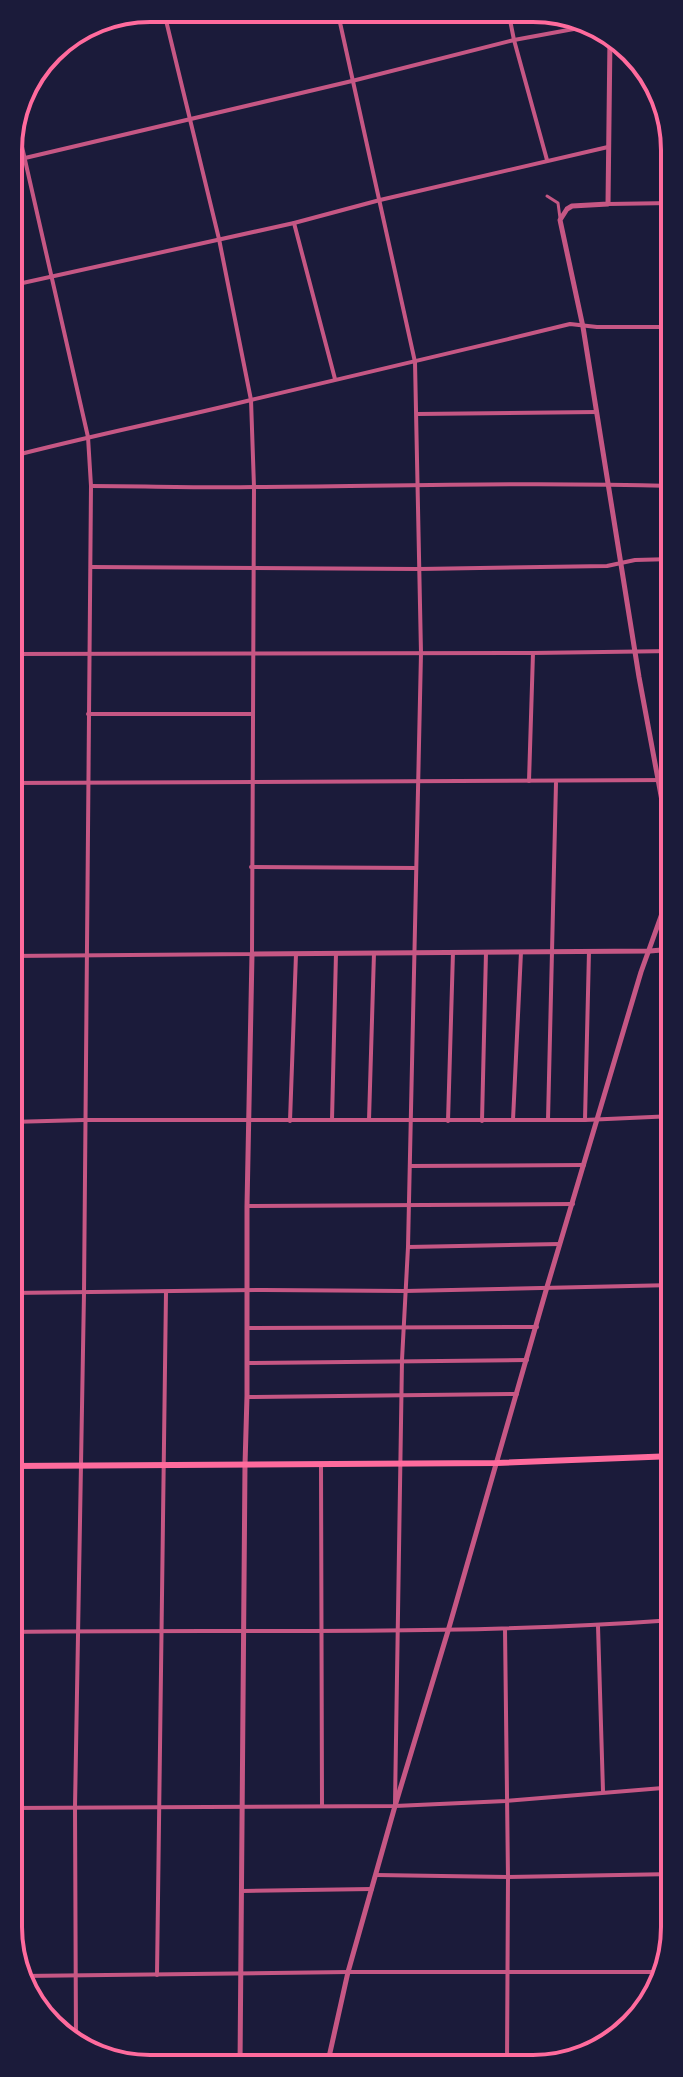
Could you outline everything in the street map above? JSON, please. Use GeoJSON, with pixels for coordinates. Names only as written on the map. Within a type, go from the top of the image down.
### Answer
{"type":"FeatureCollection","features":[{"type":"Feature","properties":{"kind":"main road"},"geometry":{"type":"LineString","coordinates":[[22,1466],[497,1463],[661,1457]]}},
{"type":"Feature","properties":{"kind":"street"},"geometry":{"type":"LineString","coordinates":[[166,22],[219,239],[251,400],[254,487],[252,954],[240,2055]]}},
{"type":"Feature","properties":{"kind":"street"},"geometry":{"type":"LineString","coordinates":[[340,22],[415,362],[417,414],[421,653],[408,1247],[402,1360],[395,1806]]}},
{"type":"Feature","properties":{"kind":"street"},"geometry":{"type":"LineString","coordinates":[[510,22],[547,160]]}},
{"type":"Feature","properties":{"kind":"street"},"geometry":{"type":"LineString","coordinates":[[22,159],[514,40],[574,29]]}},
{"type":"Feature","properties":{"kind":"street"},"geometry":{"type":"LineString","coordinates":[[608,204],[610,47]]}},
{"type":"Feature","properties":{"kind":"street"},"geometry":{"type":"LineString","coordinates":[[22,145],[88,437],[91,486],[84,1293],[75,1807],[76,2031]]}},
{"type":"Feature","properties":{"kind":"street"},"geometry":{"type":"LineString","coordinates":[[22,283],[294,223],[608,147]]}},
{"type":"Feature","properties":{"kind":"street"},"geometry":{"type":"LineString","coordinates":[[547,196],[558,203],[583,327],[661,797]]}},
{"type":"Feature","properties":{"kind":"street"},"geometry":{"type":"LineString","coordinates":[[560,220],[572,206],[661,203]]}},
{"type":"Feature","properties":{"kind":"street"},"geometry":{"type":"LineString","coordinates":[[294,223],[335,379]]}},
{"type":"Feature","properties":{"kind":"street"},"geometry":{"type":"LineString","coordinates":[[22,454],[570,324],[583,327],[661,327]]}},
{"type":"Feature","properties":{"kind":"street"},"geometry":{"type":"LineString","coordinates":[[417,414],[597,412]]}},
{"type":"Feature","properties":{"kind":"street"},"geometry":{"type":"LineString","coordinates":[[91,486],[661,486]]}},
{"type":"Feature","properties":{"kind":"street"},"geometry":{"type":"LineString","coordinates":[[91,567],[419,569],[607,566],[635,560],[661,559]]}},
{"type":"Feature","properties":{"kind":"street"},"geometry":{"type":"LineString","coordinates":[[22,654],[661,651]]}},
{"type":"Feature","properties":{"kind":"street"},"geometry":{"type":"LineString","coordinates":[[529,781],[533,653]]}},
{"type":"Feature","properties":{"kind":"street"},"geometry":{"type":"LineString","coordinates":[[88,714],[252,714]]}},
{"type":"Feature","properties":{"kind":"street"},"geometry":{"type":"LineString","coordinates":[[548,1120],[556,781]]}},
{"type":"Feature","properties":{"kind":"street"},"geometry":{"type":"LineString","coordinates":[[22,783],[661,781]]}},
{"type":"Feature","properties":{"kind":"street"},"geometry":{"type":"LineString","coordinates":[[251,867],[416,868]]}},
{"type":"Feature","properties":{"kind":"street"},"geometry":{"type":"LineString","coordinates":[[329,2055],[348,1972],[395,1806],[641,972],[661,919]]}},
{"type":"Feature","properties":{"kind":"street"},"geometry":{"type":"LineString","coordinates":[[22,956],[661,950]]}},
{"type":"Feature","properties":{"kind":"street"},"geometry":{"type":"LineString","coordinates":[[585,1120],[589,951]]}},
{"type":"Feature","properties":{"kind":"street"},"geometry":{"type":"LineString","coordinates":[[448,1121],[453,952]]}},
{"type":"Feature","properties":{"kind":"street"},"geometry":{"type":"LineString","coordinates":[[482,1121],[486,952]]}},
{"type":"Feature","properties":{"kind":"street"},"geometry":{"type":"LineString","coordinates":[[513,1120],[521,952]]}},
{"type":"Feature","properties":{"kind":"street"},"geometry":{"type":"LineString","coordinates":[[332,1120],[336,953]]}},
{"type":"Feature","properties":{"kind":"street"},"geometry":{"type":"LineString","coordinates":[[369,1120],[374,953]]}},
{"type":"Feature","properties":{"kind":"street"},"geometry":{"type":"LineString","coordinates":[[290,1121],[296,954]]}},
{"type":"Feature","properties":{"kind":"street"},"geometry":{"type":"LineString","coordinates":[[22,1122],[482,1121],[661,1117]]}},
{"type":"Feature","properties":{"kind":"street"},"geometry":{"type":"LineString","coordinates":[[410,1166],[585,1165]]}},
{"type":"Feature","properties":{"kind":"street"},"geometry":{"type":"LineString","coordinates":[[247,1206],[573,1204]]}},
{"type":"Feature","properties":{"kind":"street"},"geometry":{"type":"LineString","coordinates":[[408,1247],[560,1244]]}},
{"type":"Feature","properties":{"kind":"street"},"geometry":{"type":"LineString","coordinates":[[22,1293],[405,1291],[661,1285]]}},
{"type":"Feature","properties":{"kind":"street"},"geometry":{"type":"LineString","coordinates":[[157,1975],[166,1292]]}},
{"type":"Feature","properties":{"kind":"street"},"geometry":{"type":"LineString","coordinates":[[247,1328],[537,1327]]}},
{"type":"Feature","properties":{"kind":"street"},"geometry":{"type":"LineString","coordinates":[[247,1363],[527,1360]]}},
{"type":"Feature","properties":{"kind":"street"},"geometry":{"type":"LineString","coordinates":[[247,1396],[517,1394]]}},
{"type":"Feature","properties":{"kind":"street"},"geometry":{"type":"LineString","coordinates":[[321,1464],[322,1807]]}},
{"type":"Feature","properties":{"kind":"street"},"geometry":{"type":"LineString","coordinates":[[22,1632],[448,1631],[661,1621]]}},
{"type":"Feature","properties":{"kind":"street"},"geometry":{"type":"LineString","coordinates":[[598,1626],[603,1792]]}},
{"type":"Feature","properties":{"kind":"street"},"geometry":{"type":"LineString","coordinates":[[505,1628],[507,2055]]}},
{"type":"Feature","properties":{"kind":"street"},"geometry":{"type":"LineString","coordinates":[[22,1808],[395,1806],[506,1801],[661,1788]]}},
{"type":"Feature","properties":{"kind":"street"},"geometry":{"type":"LineString","coordinates":[[376,1875],[661,1874]]}},
{"type":"Feature","properties":{"kind":"street"},"geometry":{"type":"LineString","coordinates":[[242,1891],[372,1889]]}},
{"type":"Feature","properties":{"kind":"street"},"geometry":{"type":"LineString","coordinates":[[32,1976],[652,1972]]}}]}
